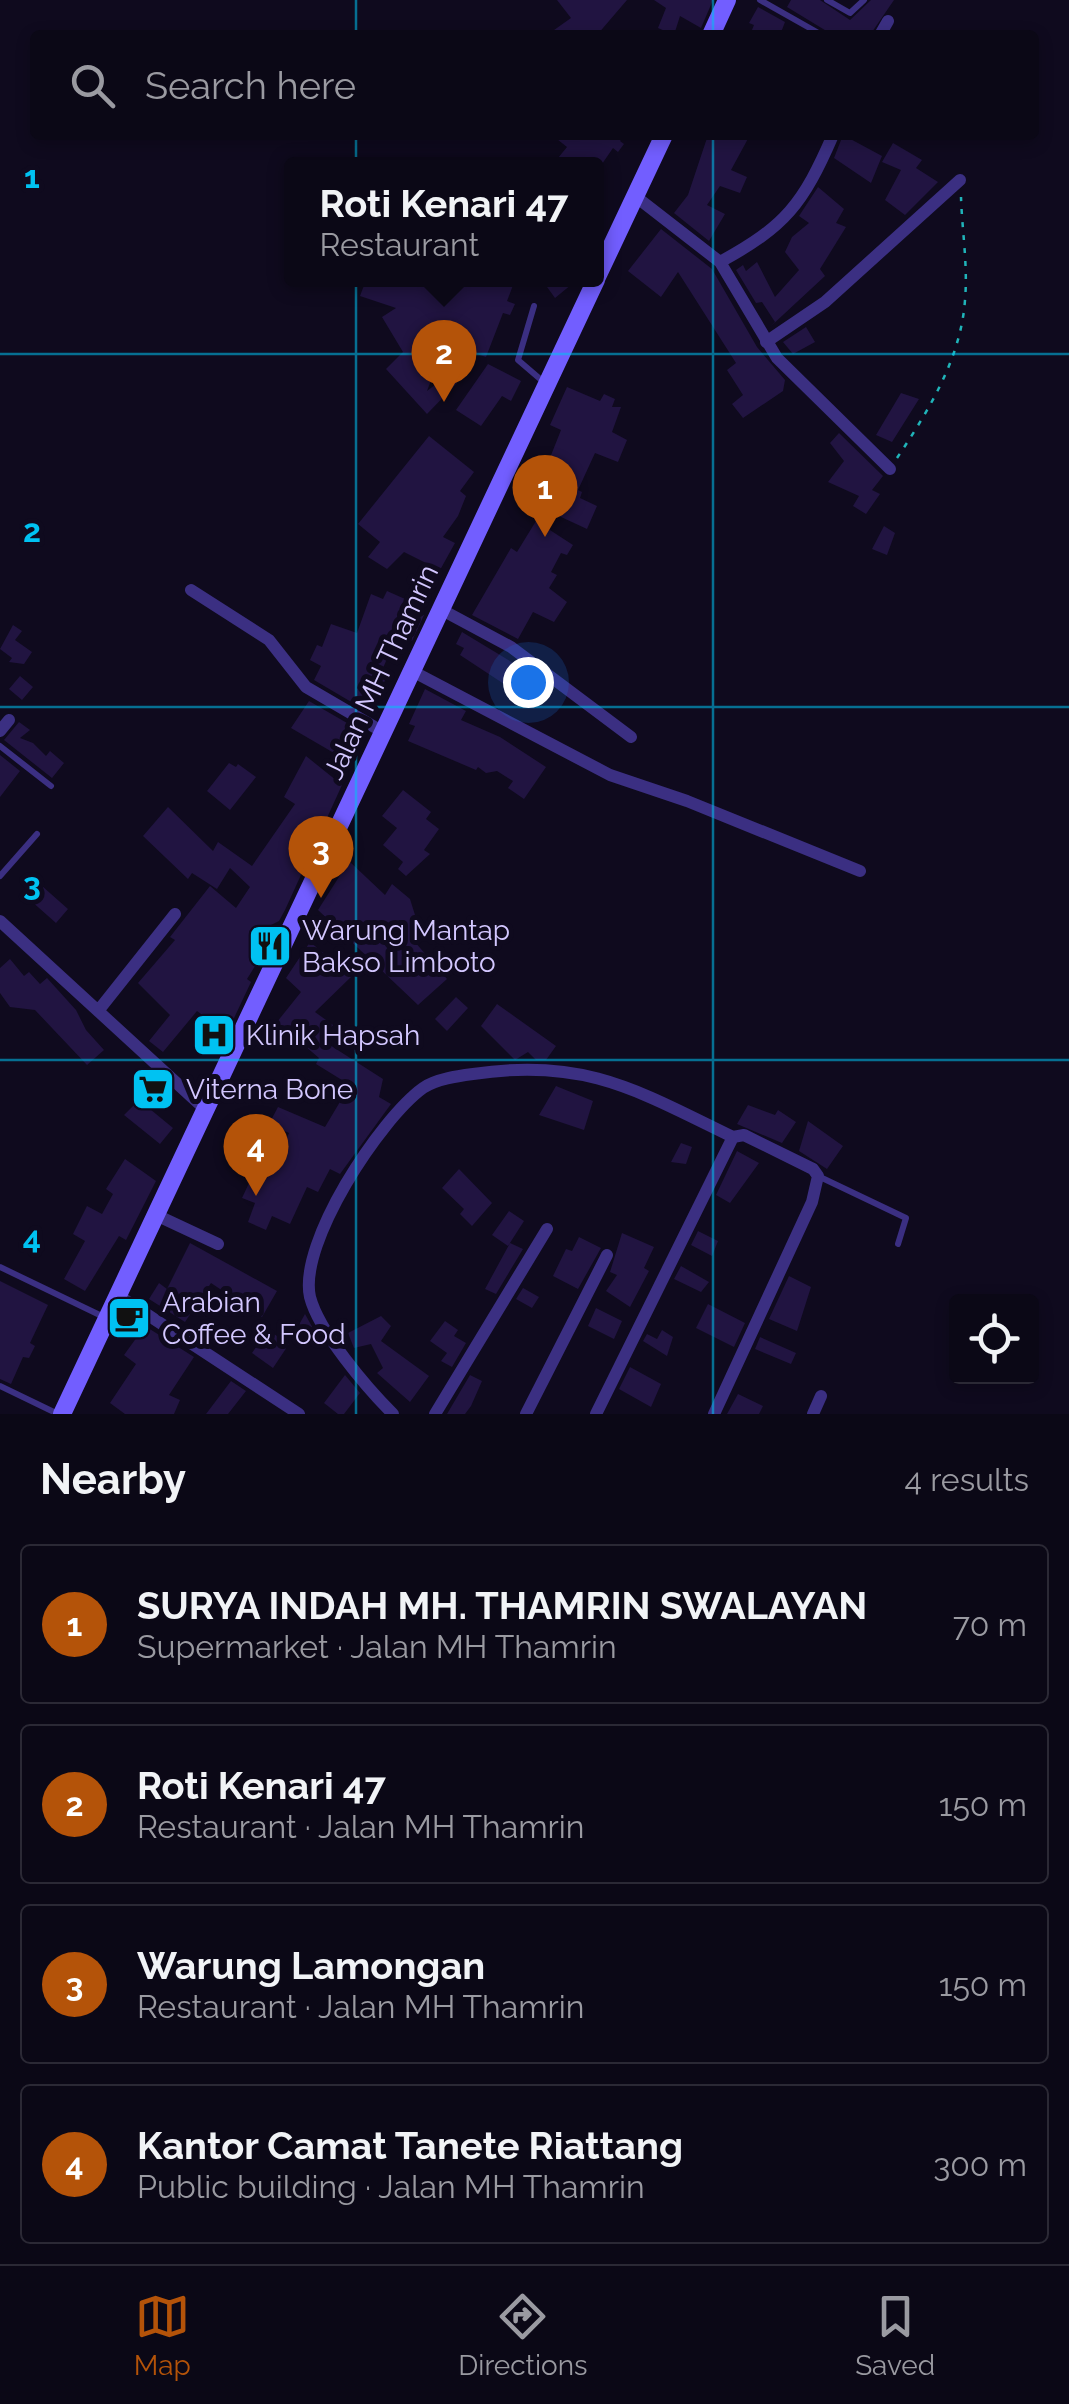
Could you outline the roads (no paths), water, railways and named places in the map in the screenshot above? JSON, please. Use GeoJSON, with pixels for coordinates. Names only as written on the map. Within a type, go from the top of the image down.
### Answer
{"type":"FeatureCollection","features":[{"type":"Feature","properties":{"kind":"main road"},"geometry":{"type":"LineString","coordinates":[[713,30],[727,0]]}},
{"type":"Feature","properties":{"kind":"main road","name":"Jalan MH Thamrin"},"geometry":{"type":"LineString","coordinates":[[604,262],[662,140]]}},
{"type":"Feature","properties":{"kind":"main road","name":"Jalan MH Thamrin"},"geometry":{"type":"LineString","coordinates":[[62,1414],[592,287]]}},
{"type":"Feature","properties":{"kind":"street"},"geometry":{"type":"LineString","coordinates":[[883,30],[888,21]]}},
{"type":"Feature","properties":{"kind":"street"},"geometry":{"type":"LineString","coordinates":[[720,262],[765,238],[789,217],[818,171],[831,140]]}},
{"type":"Feature","properties":{"kind":"street"},"geometry":{"type":"LineString","coordinates":[[766,342],[826,302],[960,180]]}},
{"type":"Feature","properties":{"kind":"street"},"geometry":{"type":"LineString","coordinates":[[635,196],[720,262],[766,342],[806,391],[890,469]]}},
{"type":"Feature","properties":{"kind":"street"},"geometry":{"type":"LineString","coordinates":[[191,590],[269,640],[306,687],[382,732]]}},
{"type":"Feature","properties":{"kind":"street"},"geometry":{"type":"LineString","coordinates":[[442,610],[558,679],[631,737]]}},
{"type":"Feature","properties":{"kind":"street"},"geometry":{"type":"LineString","coordinates":[[412,671],[610,776],[686,800],[860,871]]}},
{"type":"Feature","properties":{"kind":"street"},"geometry":{"type":"LineString","coordinates":[[98,1011],[176,914]]}},
{"type":"Feature","properties":{"kind":"street"},"geometry":{"type":"LineString","coordinates":[[0,921],[206,1110]]}},
{"type":"Feature","properties":{"kind":"street"},"geometry":{"type":"LineString","coordinates":[[393,1414],[366,1384],[317,1314],[309,1288],[331,1214],[349,1176],[387,1122],[421,1089],[478,1073],[588,1073],[617,1080],[733,1137],[750,1138],[813,1169],[818,1176],[812,1202],[714,1414]]}},
{"type":"Feature","properties":{"kind":"street"},"geometry":{"type":"LineString","coordinates":[[596,1414],[733,1137]]}},
{"type":"Feature","properties":{"kind":"street"},"geometry":{"type":"LineString","coordinates":[[156,1215],[218,1244]]}},
{"type":"Feature","properties":{"kind":"street"},"geometry":{"type":"LineString","coordinates":[[436,1414],[547,1228]]}},
{"type":"Feature","properties":{"kind":"street"},"geometry":{"type":"LineString","coordinates":[[526,1414],[607,1255]]}},
{"type":"Feature","properties":{"kind":"street"},"geometry":{"type":"LineString","coordinates":[[119,1296],[299,1414]]}},
{"type":"Feature","properties":{"kind":"street"},"geometry":{"type":"LineString","coordinates":[[813,1414],[821,1396]]}},
{"type":"Feature","properties":{"kind":"lane"},"geometry":{"type":"LineString","coordinates":[[760,0],[813,30]]}},
{"type":"Feature","properties":{"kind":"lane"},"geometry":{"type":"LineString","coordinates":[[827,0],[850,14],[864,0]]}},
{"type":"Feature","properties":{"kind":"lane"},"geometry":{"type":"LineString","coordinates":[[534,306],[518,360],[548,384]]}},
{"type":"Feature","properties":{"kind":"lane"},"geometry":{"type":"LineString","coordinates":[[0,746],[51,786]]}},
{"type":"Feature","properties":{"kind":"lane"},"geometry":{"type":"LineString","coordinates":[[0,876],[37,834]]}},
{"type":"Feature","properties":{"kind":"lane"},"geometry":{"type":"LineString","coordinates":[[818,1176],[906,1218],[898,1244]]}},
{"type":"Feature","properties":{"kind":"lane"},"geometry":{"type":"LineString","coordinates":[[0,1267],[107,1319]]}},
{"type":"Feature","properties":{"kind":"lane"},"geometry":{"type":"LineString","coordinates":[[0,1386],[62,1414]]}},
{"type":"Feature","properties":{"kind":"place","name":"Roti Kenari 47"},"geometry":{"type":"Point","coordinates":[444,402]}},
{"type":"Feature","properties":{"kind":"place","name":"SURYA INDAH MH. THAMRIN SWALAYAN"},"geometry":{"type":"Point","coordinates":[545,537]}},
{"type":"Feature","properties":{"kind":"place","name":"Warung Lamongan"},"geometry":{"type":"Point","coordinates":[321,898]}},
{"type":"Feature","properties":{"kind":"place","name":"Warung Mantap Bakso Limboto"},"geometry":{"type":"Point","coordinates":[270,946]}},
{"type":"Feature","properties":{"kind":"place","name":"Klinik Hapsah"},"geometry":{"type":"Point","coordinates":[214,1035]}},
{"type":"Feature","properties":{"kind":"place","name":"Viterna Bone"},"geometry":{"type":"Point","coordinates":[153,1089]}},
{"type":"Feature","properties":{"kind":"place","name":"Kantor Camat Tanete Riattang"},"geometry":{"type":"Point","coordinates":[256,1196]}},
{"type":"Feature","properties":{"kind":"place","name":"Arabian Coffee & Food"},"geometry":{"type":"Point","coordinates":[129,1318]}}]}
